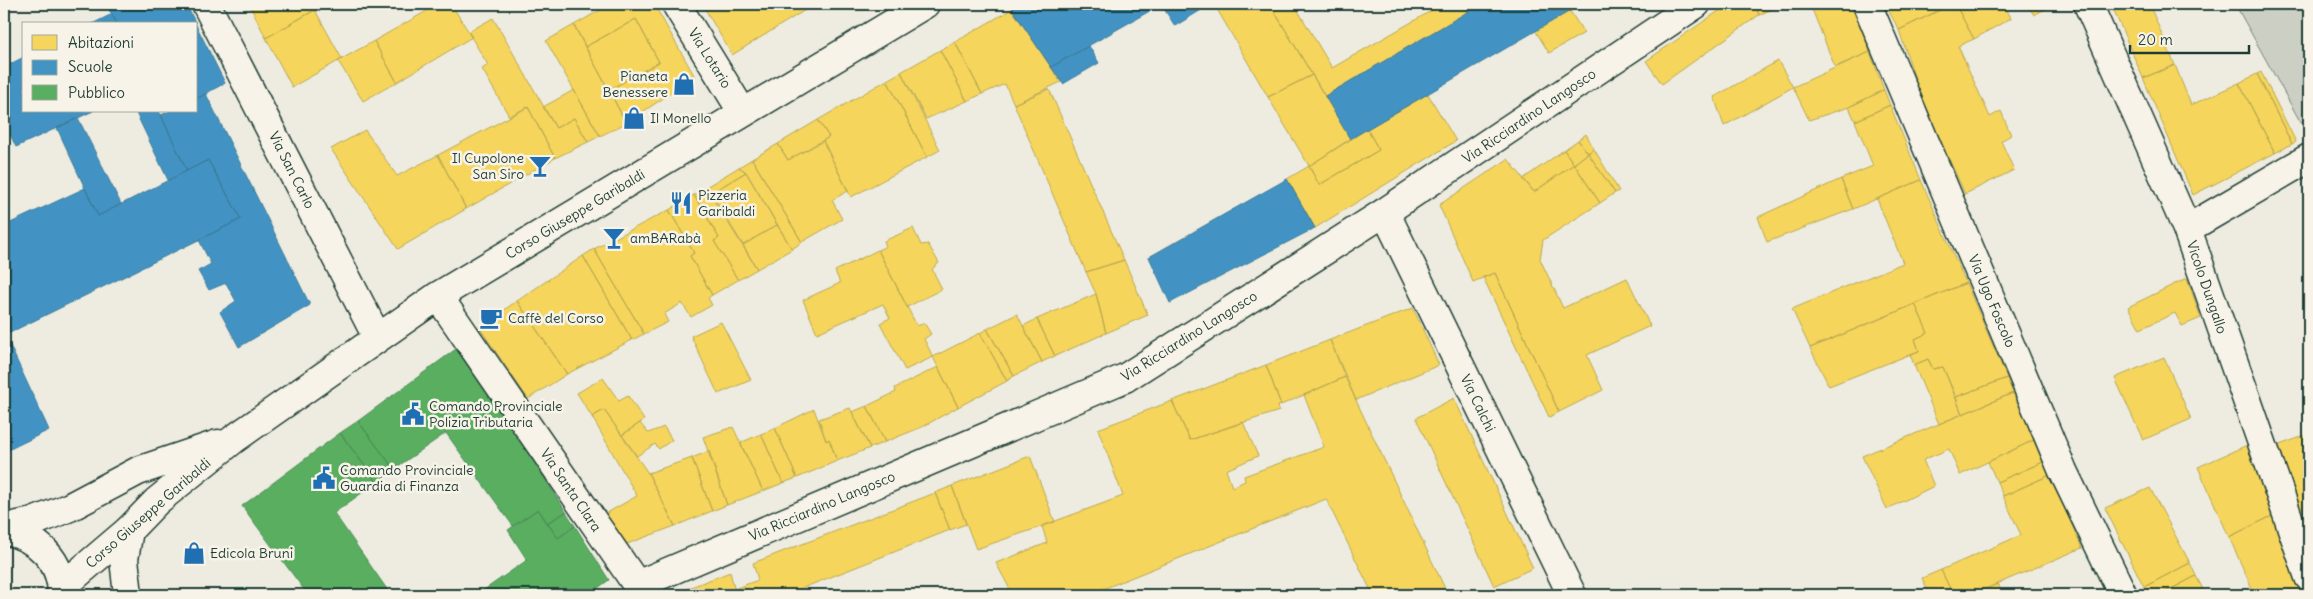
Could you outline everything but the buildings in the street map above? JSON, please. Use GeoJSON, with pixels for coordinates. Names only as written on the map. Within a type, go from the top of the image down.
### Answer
{"type":"FeatureCollection","features":[{"type":"Feature","properties":{"kind":"street","name":"Via San Carlo"},"geometry":{"type":"LineString","coordinates":[[206,4],[377,337]]}},
{"type":"Feature","properties":{"kind":"street","name":"Via Lotario"},"geometry":{"type":"LineString","coordinates":[[676,4],[743,113]]}},
{"type":"Feature","properties":{"kind":"street","name":"Corso Giuseppe Garibaldi"},"geometry":{"type":"LineString","coordinates":[[65,592],[157,501],[234,439],[377,337],[438,296],[926,4]]}},
{"type":"Feature","properties":{"kind":"street","name":"Via Ricciardino Langosco"},"geometry":{"type":"LineString","coordinates":[[637,585],[1124,378],[1385,212],[1696,4]]}},
{"type":"Feature","properties":{"kind":"street","name":"Via Ugo Foscolo"},"geometry":{"type":"LineString","coordinates":[[1867,4],[2063,471],[2123,595]]}},
{"type":"Feature","properties":{"kind":"street","name":"Vicolo Dungallo"},"geometry":{"type":"LineString","coordinates":[[2088,4],[2186,229],[2309,576]]}},
{"type":"Feature","properties":{"kind":"street"},"geometry":{"type":"LineString","coordinates":[[2186,229],[2309,158]]}},
{"type":"Feature","properties":{"kind":"street","name":"Via Calchi"},"geometry":{"type":"LineString","coordinates":[[1385,212],[1572,595]]}},
{"type":"Feature","properties":{"kind":"street","name":"Via Santa Clara"},"geometry":{"type":"LineString","coordinates":[[438,296],[637,585]]}},
{"type":"Feature","properties":{"kind":"street","name":"Corso Giuseppe Garibaldi"},"geometry":{"type":"LineString","coordinates":[[4,529],[33,522],[70,507],[138,471],[234,439]]}},
{"type":"Feature","properties":{"kind":"street"},"geometry":{"type":"LineString","coordinates":[[4,529],[20,534],[39,544],[56,567],[65,592]]}},
{"type":"Feature","properties":{"kind":"street"},"geometry":{"type":"LineString","coordinates":[[128,595],[124,559],[129,530]]}},
{"type":"Feature","properties":{"kind":"shaded area"},"geometry":{"type":"Polygon","coordinates":[[[2235,4],[2309,4],[2309,118],[2301,123],[2235,4]]]}},
{"type":"Feature","properties":{"kind":"place","name":"Pianeta Benessere"},"geometry":{"type":"Point","coordinates":[684,84]}},
{"type":"Feature","properties":{"kind":"place","name":"Il Monello"},"geometry":{"type":"Point","coordinates":[634,118]}},
{"type":"Feature","properties":{"kind":"place","name":"Il Cupolone San Siro"},"geometry":{"type":"Point","coordinates":[540,166]}},
{"type":"Feature","properties":{"kind":"place","name":"Pizzeria Garibaldi"},"geometry":{"type":"Point","coordinates":[681,203]}},
{"type":"Feature","properties":{"kind":"place","name":"amBARabà"},"geometry":{"type":"Point","coordinates":[614,238]}},
{"type":"Feature","properties":{"kind":"place","name":"Caffè del Corso"},"geometry":{"type":"Point","coordinates":[491,318]}},
{"type":"Feature","properties":{"kind":"place","name":"Comando Provinciale Polizia Tributaria"},"geometry":{"type":"Point","coordinates":[413,414]}},
{"type":"Feature","properties":{"kind":"place","name":"Comando Provinciale Guardia di Finanza"},"geometry":{"type":"Point","coordinates":[324,478]}},
{"type":"Feature","properties":{"kind":"place","name":"Edicola Bruni"},"geometry":{"type":"Point","coordinates":[194,553]}}]}
